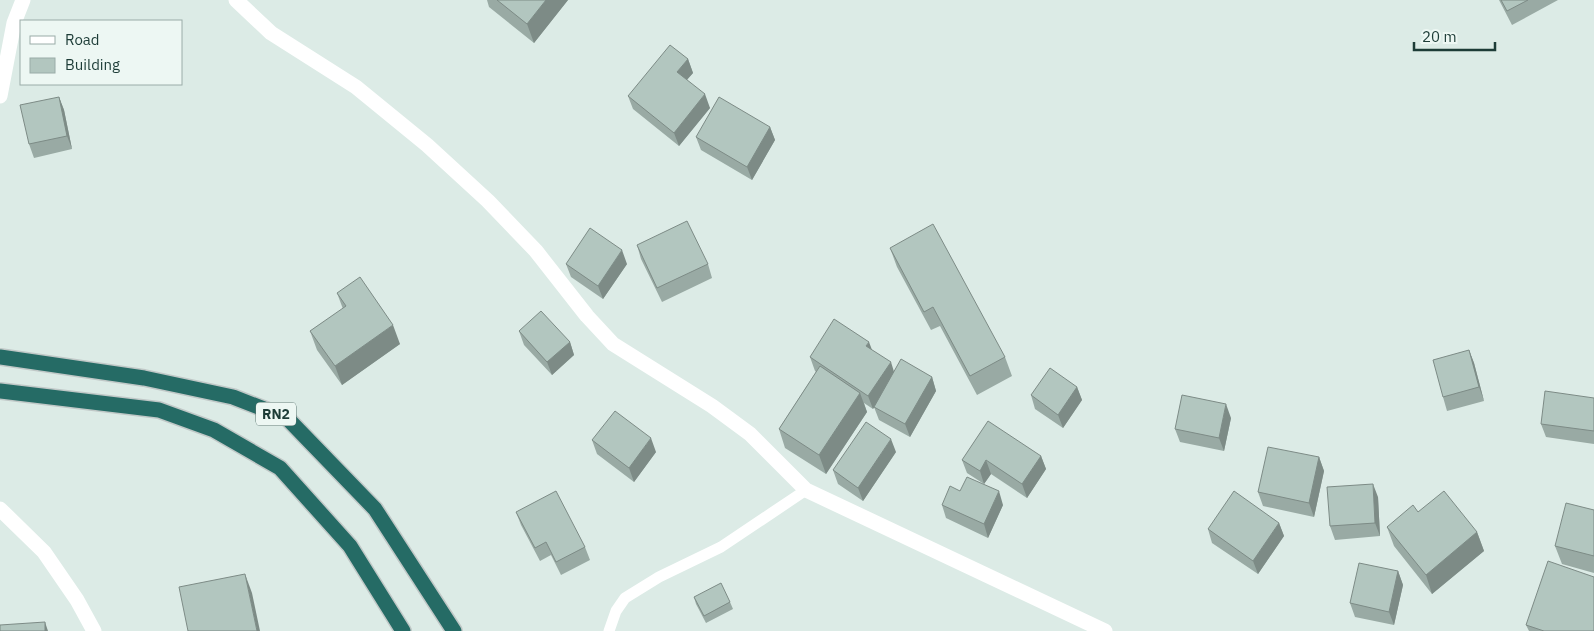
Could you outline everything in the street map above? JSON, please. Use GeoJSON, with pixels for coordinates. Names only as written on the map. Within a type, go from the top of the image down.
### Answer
{"type":"FeatureCollection","features":[{"type":"Feature","properties":{"kind":"highway","name":"RN2"},"geometry":{"type":"LineString","coordinates":[[0,357],[144,378],[233,397],[287,418],[375,509],[454,631]]}},
{"type":"Feature","properties":{"kind":"highway"},"geometry":{"type":"LineString","coordinates":[[0,391],[159,410],[214,430],[280,468],[350,546],[404,631]]}},
{"type":"Feature","properties":{"kind":"street"},"geometry":{"type":"LineString","coordinates":[[0,96],[14,23],[22,0]]}},
{"type":"Feature","properties":{"kind":"street"},"geometry":{"type":"LineString","coordinates":[[236,0],[271,32],[356,87],[454,170],[536,251],[587,316],[613,344],[712,406],[750,434],[806,490],[1105,631]]}},
{"type":"Feature","properties":{"kind":"street"},"geometry":{"type":"LineString","coordinates":[[0,509],[44,552],[77,600],[94,631]]}},
{"type":"Feature","properties":{"kind":"lane"},"geometry":{"type":"LineString","coordinates":[[609,631],[616,611],[624,598],[659,577],[721,548],[806,490]]}},
{"type":"Feature","properties":{"kind":"building"},"geometry":{"type":"Polygon","coordinates":[[[497,0],[546,0],[527,24],[497,0]]]}},
{"type":"Feature","properties":{"kind":"building"},"geometry":{"type":"Polygon","coordinates":[[[1501,0],[1528,0],[1507,11],[1501,0]]]}},
{"type":"Feature","properties":{"kind":"building"},"geometry":{"type":"Polygon","coordinates":[[[670,45],[688,59],[677,72],[705,94],[674,133],[628,96],[670,45]]]}},
{"type":"Feature","properties":{"kind":"building"},"geometry":{"type":"Polygon","coordinates":[[[59,97],[67,136],[29,144],[20,105],[59,97]]]}},
{"type":"Feature","properties":{"kind":"building"},"geometry":{"type":"Polygon","coordinates":[[[719,97],[770,127],[747,167],[696,137],[719,97]]]}},
{"type":"Feature","properties":{"kind":"building"},"geometry":{"type":"Polygon","coordinates":[[[687,221],[708,264],[657,288],[637,245],[687,221]]]}},
{"type":"Feature","properties":{"kind":"building"},"geometry":{"type":"Polygon","coordinates":[[[933,224],[1005,357],[970,376],[933,307],[924,312],[890,248],[933,224]]]}},
{"type":"Feature","properties":{"kind":"building"},"geometry":{"type":"Polygon","coordinates":[[[590,228],[622,250],[598,286],[566,264],[590,228]]]}},
{"type":"Feature","properties":{"kind":"building"},"geometry":{"type":"Polygon","coordinates":[[[360,277],[393,325],[335,366],[310,331],[346,306],[337,293],[360,277]]]}},
{"type":"Feature","properties":{"kind":"building"},"geometry":{"type":"Polygon","coordinates":[[[541,311],[570,342],[547,362],[519,331],[541,311]]]}},
{"type":"Feature","properties":{"kind":"building"},"geometry":{"type":"Polygon","coordinates":[[[834,319],[869,342],[866,346],[891,362],[868,396],[810,357],[834,319]]]}},
{"type":"Feature","properties":{"kind":"building"},"geometry":{"type":"Polygon","coordinates":[[[1469,350],[1479,387],[1443,397],[1433,360],[1469,350]]]}},
{"type":"Feature","properties":{"kind":"building"},"geometry":{"type":"Polygon","coordinates":[[[901,359],[932,377],[905,424],[874,407],[901,359]]]}},
{"type":"Feature","properties":{"kind":"building"},"geometry":{"type":"Polygon","coordinates":[[[820,366],[860,393],[819,455],[779,429],[820,366]]]}},
{"type":"Feature","properties":{"kind":"building"},"geometry":{"type":"Polygon","coordinates":[[[1050,368],[1077,387],[1058,415],[1031,395],[1050,368]]]}},
{"type":"Feature","properties":{"kind":"building"},"geometry":{"type":"Polygon","coordinates":[[[1545,391],[1594,398],[1594,431],[1541,424],[1545,391]]]}},
{"type":"Feature","properties":{"kind":"building"},"geometry":{"type":"Polygon","coordinates":[[[1182,395],[1226,404],[1219,438],[1175,429],[1182,395]]]}},
{"type":"Feature","properties":{"kind":"building"},"geometry":{"type":"Polygon","coordinates":[[[615,411],[651,438],[629,468],[592,440],[615,411]]]}},
{"type":"Feature","properties":{"kind":"building"},"geometry":{"type":"Polygon","coordinates":[[[988,421],[1041,456],[1022,484],[986,460],[980,471],[962,460],[988,421]]]}},
{"type":"Feature","properties":{"kind":"building"},"geometry":{"type":"Polygon","coordinates":[[[866,422],[891,439],[858,488],[833,470],[866,422]]]}},
{"type":"Feature","properties":{"kind":"building"},"geometry":{"type":"Polygon","coordinates":[[[1268,447],[1319,457],[1309,503],[1258,492],[1268,447]]]}},
{"type":"Feature","properties":{"kind":"building"},"geometry":{"type":"Polygon","coordinates":[[[967,477],[999,491],[984,524],[942,505],[950,486],[960,491],[967,477]]]}},
{"type":"Feature","properties":{"kind":"building"},"geometry":{"type":"Polygon","coordinates":[[[1373,484],[1375,523],[1330,526],[1327,487],[1373,484]]]}},
{"type":"Feature","properties":{"kind":"building"},"geometry":{"type":"Polygon","coordinates":[[[556,491],[585,547],[556,562],[546,542],[535,548],[516,512],[556,491]]]}},
{"type":"Feature","properties":{"kind":"building"},"geometry":{"type":"Polygon","coordinates":[[[1234,491],[1279,523],[1253,561],[1208,529],[1234,491]]]}},
{"type":"Feature","properties":{"kind":"building"},"geometry":{"type":"Polygon","coordinates":[[[1444,491],[1477,532],[1426,575],[1387,527],[1413,505],[1418,512],[1444,491]]]}},
{"type":"Feature","properties":{"kind":"building"},"geometry":{"type":"Polygon","coordinates":[[[1566,503],[1594,510],[1594,556],[1555,546],[1566,503]]]}},
{"type":"Feature","properties":{"kind":"building"},"geometry":{"type":"Polygon","coordinates":[[[1548,561],[1594,577],[1594,631],[1544,631],[1526,625],[1548,561]]]}},
{"type":"Feature","properties":{"kind":"building"},"geometry":{"type":"Polygon","coordinates":[[[1359,563],[1398,571],[1389,612],[1350,603],[1359,563]]]}},
{"type":"Feature","properties":{"kind":"building"},"geometry":{"type":"Polygon","coordinates":[[[245,574],[257,631],[188,631],[179,587],[245,574]]]}},
{"type":"Feature","properties":{"kind":"building"},"geometry":{"type":"Polygon","coordinates":[[[721,583],[730,602],[704,616],[694,597],[721,583]]]}},
{"type":"Feature","properties":{"kind":"building"},"geometry":{"type":"Polygon","coordinates":[[[45,622],[45,631],[0,631],[0,625],[45,622]]]}}]}
